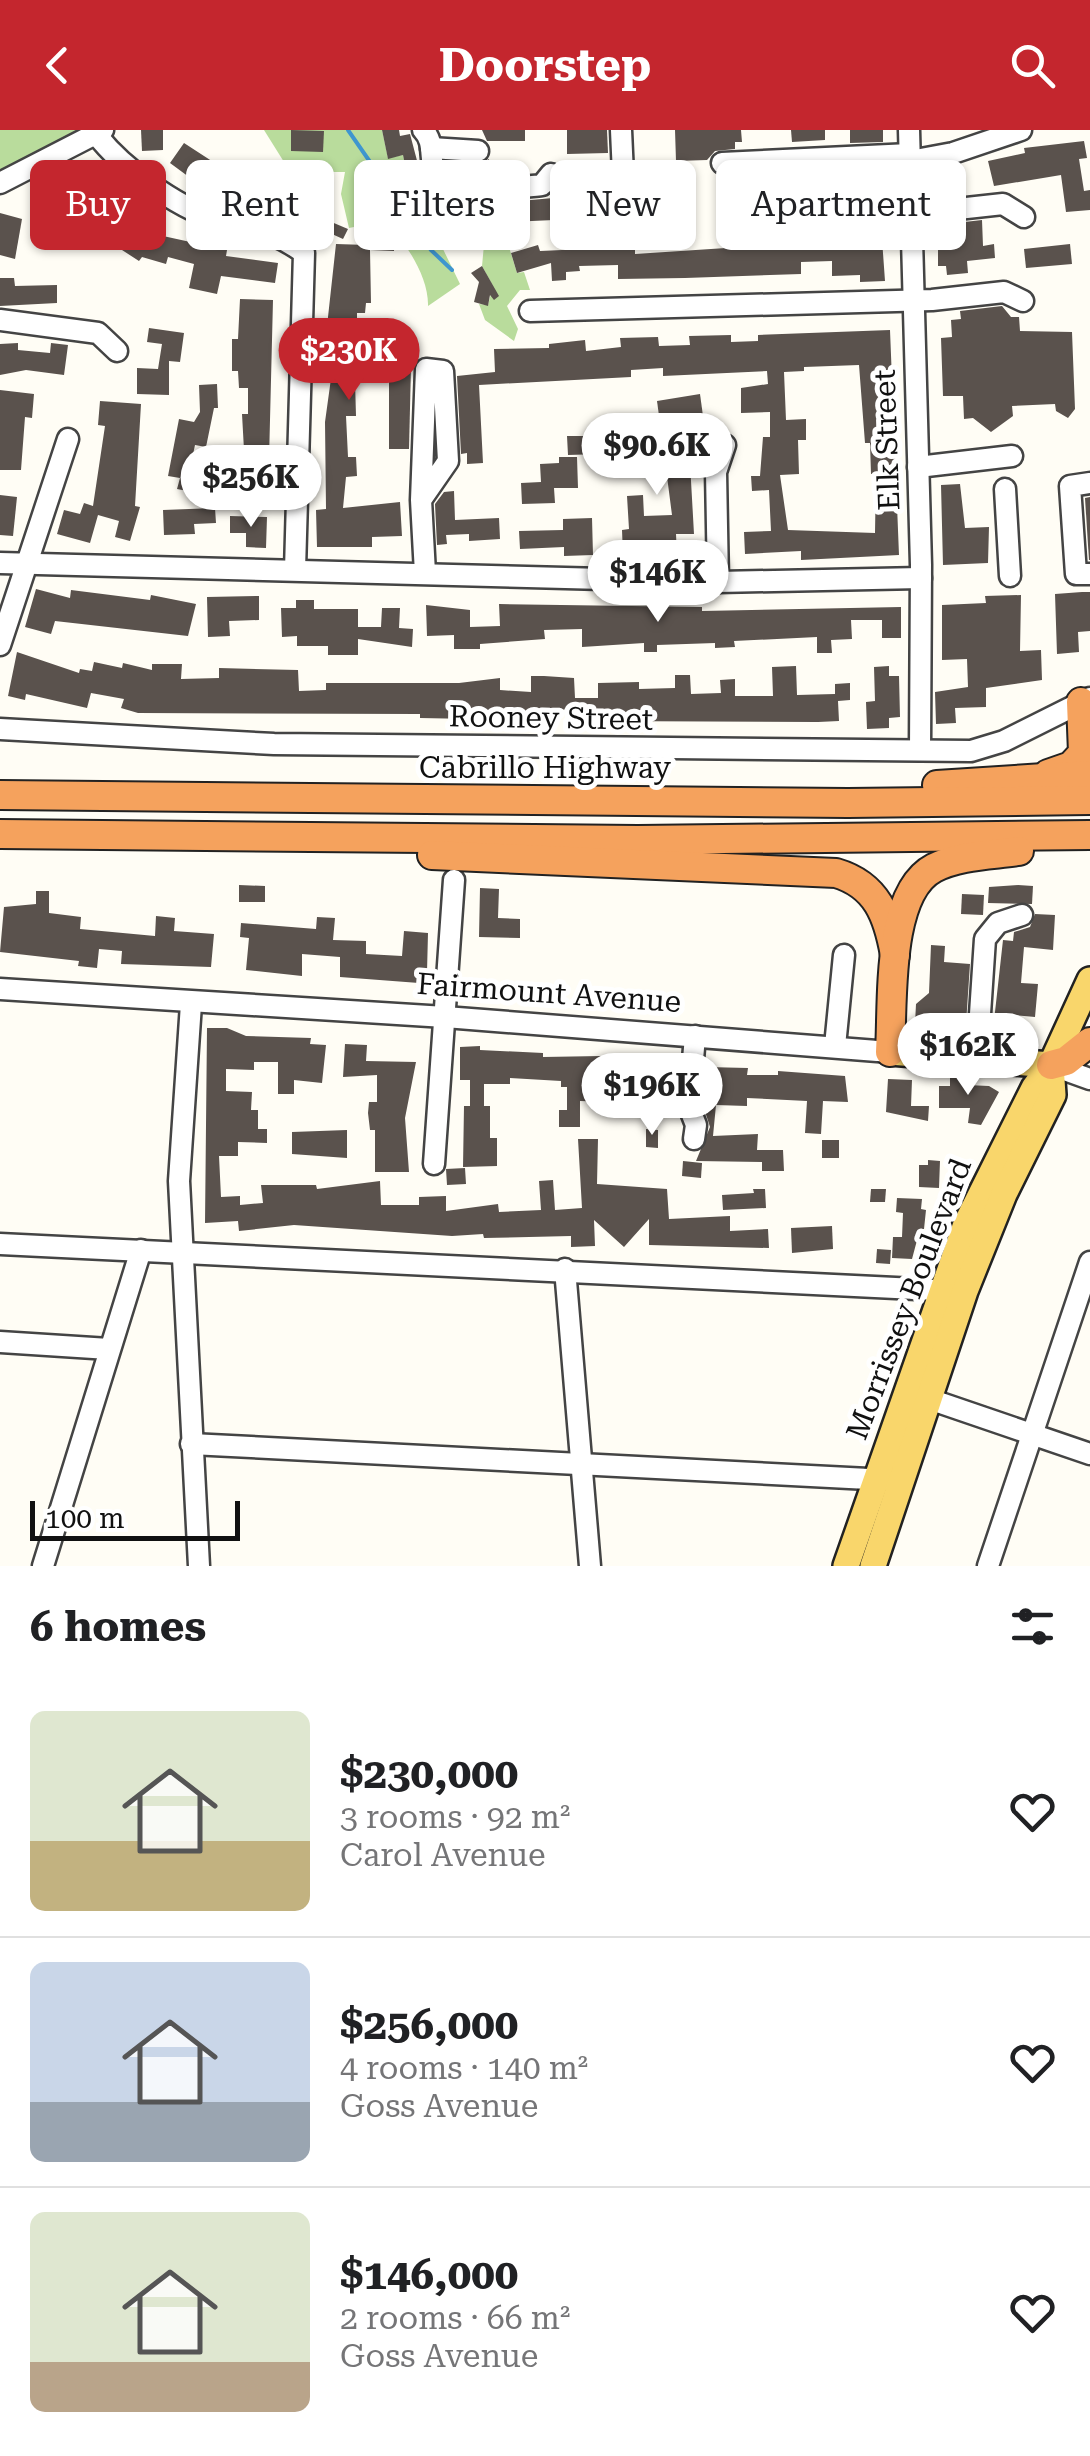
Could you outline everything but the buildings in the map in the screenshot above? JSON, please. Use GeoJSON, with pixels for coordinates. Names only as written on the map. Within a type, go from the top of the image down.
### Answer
{"type":"FeatureCollection","features":[{"type":"Feature","properties":{"kind":"highway"},"geometry":{"type":"LineString","coordinates":[[1005,781],[1056,772],[1076,762],[1085,741],[1087,708]]}},
{"type":"Feature","properties":{"kind":"highway"},"geometry":{"type":"LineString","coordinates":[[787,802],[895,788],[1090,776]]}},
{"type":"Feature","properties":{"kind":"highway","name":"Cabrillo Highway"},"geometry":{"type":"LineString","coordinates":[[0,795],[787,802],[1090,800]]}},
{"type":"Feature","properties":{"kind":"highway"},"geometry":{"type":"LineString","coordinates":[[0,834],[669,840],[1090,838]]}},
{"type":"Feature","properties":{"kind":"highway"},"geometry":{"type":"LineString","coordinates":[[344,837],[440,856],[836,873],[863,886],[878,900],[888,919],[895,954]]}},
{"type":"Feature","properties":{"kind":"highway"},"geometry":{"type":"LineString","coordinates":[[890,1052],[895,954],[909,894],[929,870],[960,859],[1090,838]]}},
{"type":"Feature","properties":{"kind":"highway"},"geometry":{"type":"LineString","coordinates":[[1052,1065],[1066,1061],[1090,1042]]}},
{"type":"Feature","properties":{"kind":"main road","name":"Morrissey Boulevard"},"geometry":{"type":"LineString","coordinates":[[846,1566],[876,1478],[955,1291],[1054,1095],[1052,1065],[1090,980]]}},
{"type":"Feature","properties":{"kind":"main road","name":"Fairmount Avenue"},"geometry":{"type":"LineString","coordinates":[[890,1052],[1052,1065]]}},
{"type":"Feature","properties":{"kind":"main road","name":"Morrissey Boulevard"},"geometry":{"type":"LineString","coordinates":[[874,1566],[932,1400],[955,1291]]}},
{"type":"Feature","properties":{"kind":"street"},"geometry":{"type":"LineString","coordinates":[[622,130],[623,160]]}},
{"type":"Feature","properties":{"kind":"street","name":"Elk Street"},"geometry":{"type":"LineString","coordinates":[[909,130],[910,160]]}},
{"type":"Feature","properties":{"kind":"street"},"geometry":{"type":"LineString","coordinates":[[816,160],[953,153],[1021,130]]}},
{"type":"Feature","properties":{"kind":"street"},"geometry":{"type":"LineString","coordinates":[[0,183],[99,132],[110,153],[179,201],[214,219],[277,234],[304,253],[295,570]]}},
{"type":"Feature","properties":{"kind":"street"},"geometry":{"type":"LineString","coordinates":[[478,150],[428,139],[436,176],[448,186],[490,193],[507,185],[542,185],[550,174]]}},
{"type":"Feature","properties":{"kind":"street"},"geometry":{"type":"LineString","coordinates":[[966,208],[1003,204],[1024,217]]}},
{"type":"Feature","properties":{"kind":"street","name":"Elk Street"},"geometry":{"type":"LineString","coordinates":[[913,250],[921,578],[920,749]]}},
{"type":"Feature","properties":{"kind":"street"},"geometry":{"type":"LineString","coordinates":[[530,311],[914,300],[1004,292],[1023,301]]}},
{"type":"Feature","properties":{"kind":"street"},"geometry":{"type":"LineString","coordinates":[[0,320],[98,333],[117,351]]}},
{"type":"Feature","properties":{"kind":"street"},"geometry":{"type":"LineString","coordinates":[[422,500],[448,461],[442,371],[426,369],[422,500],[425,573]]}},
{"type":"Feature","properties":{"kind":"street"},"geometry":{"type":"LineString","coordinates":[[0,645],[68,439]]}},
{"type":"Feature","properties":{"kind":"street"},"geometry":{"type":"LineString","coordinates":[[718,582],[716,472],[725,445]]}},
{"type":"Feature","properties":{"kind":"street"},"geometry":{"type":"LineString","coordinates":[[918,466],[1012,456]]}},
{"type":"Feature","properties":{"kind":"street"},"geometry":{"type":"LineString","coordinates":[[1080,485],[1083,574]]}},
{"type":"Feature","properties":{"kind":"street"},"geometry":{"type":"LineString","coordinates":[[1004,489],[1010,576]]}},
{"type":"Feature","properties":{"kind":"street"},"geometry":{"type":"LineString","coordinates":[[0,563],[718,582],[921,578]]}},
{"type":"Feature","properties":{"kind":"street","name":"Rooney Street"},"geometry":{"type":"LineString","coordinates":[[0,730],[274,744],[920,749],[990,746],[1087,708]]}},
{"type":"Feature","properties":{"kind":"street"},"geometry":{"type":"LineString","coordinates":[[434,1164],[454,880]]}},
{"type":"Feature","properties":{"kind":"street"},"geometry":{"type":"LineString","coordinates":[[976,1059],[985,939],[998,922],[1022,915]]}},
{"type":"Feature","properties":{"kind":"street"},"geometry":{"type":"LineString","coordinates":[[835,1046],[844,955]]}},
{"type":"Feature","properties":{"kind":"street","name":"Fairmount Avenue"},"geometry":{"type":"LineString","coordinates":[[0,989],[444,1017],[890,1052]]}},
{"type":"Feature","properties":{"kind":"street"},"geometry":{"type":"LineString","coordinates":[[191,1004],[179,1181],[199,1566]]}},
{"type":"Feature","properties":{"kind":"street"},"geometry":{"type":"LineString","coordinates":[[694,1139],[696,1126],[689,1107],[695,1036]]}},
{"type":"Feature","properties":{"kind":"street","name":"Fairmount Avenue"},"geometry":{"type":"LineString","coordinates":[[1052,1065],[1090,1079]]}},
{"type":"Feature","properties":{"kind":"street"},"geometry":{"type":"LineString","coordinates":[[0,1244],[955,1291]]}},
{"type":"Feature","properties":{"kind":"street"},"geometry":{"type":"LineString","coordinates":[[43,1566],[141,1250]]}},
{"type":"Feature","properties":{"kind":"street"},"geometry":{"type":"LineString","coordinates":[[988,1566],[1090,1262]]}},
{"type":"Feature","properties":{"kind":"street"},"geometry":{"type":"LineString","coordinates":[[566,1269],[590,1566]]}},
{"type":"Feature","properties":{"kind":"street"},"geometry":{"type":"LineString","coordinates":[[2,1348],[110,1348]]}},
{"type":"Feature","properties":{"kind":"street"},"geometry":{"type":"LineString","coordinates":[[932,1400],[1090,1454]]}},
{"type":"Feature","properties":{"kind":"street"},"geometry":{"type":"LineString","coordinates":[[191,1444],[903,1481]]}},
{"type":"Feature","properties":{"kind":"green space"},"geometry":{"type":"Polygon","coordinates":[[[0,130],[84,130],[0,173],[0,130]]]}},
{"type":"Feature","properties":{"kind":"green space"},"geometry":{"type":"Polygon","coordinates":[[[264,130],[382,130],[388,158],[403,155],[404,160],[354,160],[354,227],[349,228],[341,194],[345,172],[334,172],[334,160],[283,160],[264,130]]]}},
{"type":"Feature","properties":{"kind":"green space"},"geometry":{"type":"Polygon","coordinates":[[[408,250],[443,250],[460,284],[428,306],[408,250]]]}},
{"type":"Feature","properties":{"kind":"green space"},"geometry":{"type":"Polygon","coordinates":[[[484,250],[510,250],[517,273],[524,272],[530,290],[520,290],[507,306],[518,329],[514,341],[485,320],[479,304],[488,305],[493,286],[482,266],[484,250]]]}},
{"type":"Feature","properties":{"kind":"waterway"},"geometry":{"type":"LineString","coordinates":[[348,130],[431,250],[452,270]]}}]}
